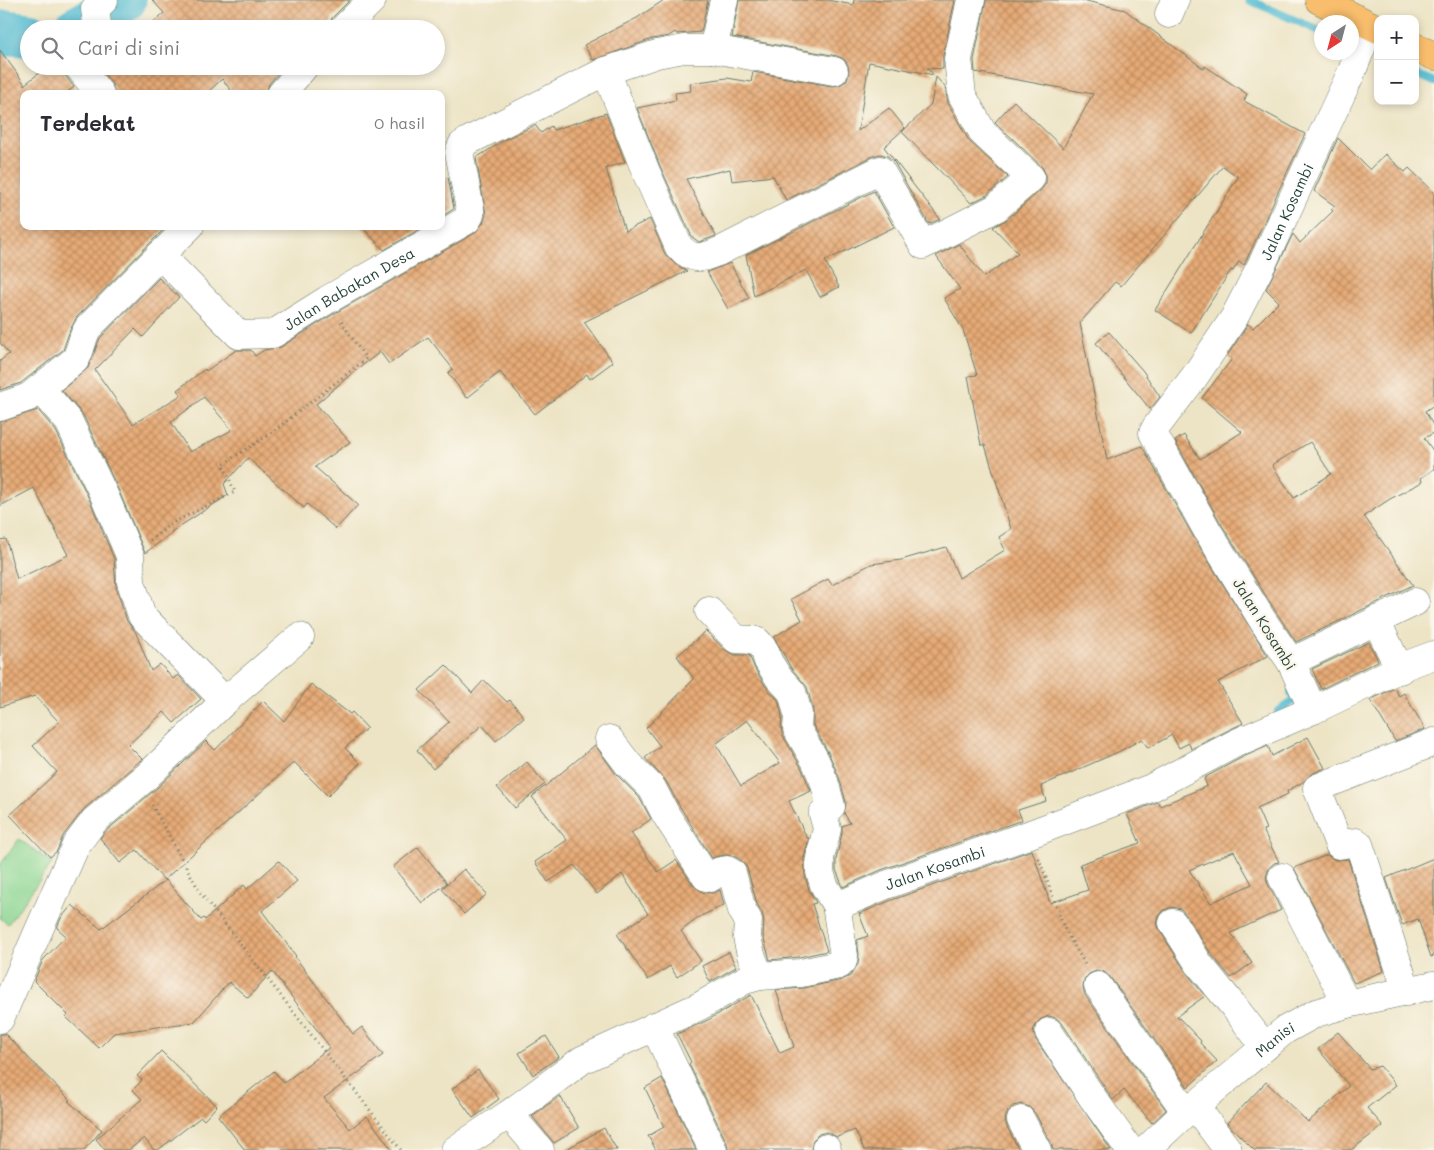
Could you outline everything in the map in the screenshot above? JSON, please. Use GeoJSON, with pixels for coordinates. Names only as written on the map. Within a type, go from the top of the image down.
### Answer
{"type":"FeatureCollection","features":[{"type":"Feature","properties":{"kind":"highway"},"geometry":{"type":"LineString","coordinates":[[1320,0],[1363,17]]}},
{"type":"Feature","properties":{"kind":"highway"},"geometry":{"type":"LineString","coordinates":[[1419,49],[1434,56]]}},
{"type":"Feature","properties":{"kind":"street"},"geometry":{"type":"LineString","coordinates":[[352,20],[372,0]]}},
{"type":"Feature","properties":{"kind":"street"},"geometry":{"type":"LineString","coordinates":[[713,49],[724,0]]}},
{"type":"Feature","properties":{"kind":"street"},"geometry":{"type":"LineString","coordinates":[[606,71],[646,172],[679,248],[689,256],[700,258],[720,251],[880,170],[923,245],[996,208],[1031,178],[982,133],[962,95],[958,59],[971,0]]}},
{"type":"Feature","properties":{"kind":"street","name":"Jalan Kosambi"},"geometry":{"type":"LineString","coordinates":[[838,907],[886,885],[1030,834],[1151,788],[1236,743],[1313,710],[1291,662],[1262,621],[1207,530],[1154,433],[1156,427],[1195,376],[1234,318],[1264,260],[1352,71],[1363,17]]}},
{"type":"Feature","properties":{"kind":"street","name":"Jalan Babakan Desa"},"geometry":{"type":"LineString","coordinates":[[160,255],[239,335],[273,334],[327,300],[467,220],[470,215],[470,209],[459,152],[462,145],[478,135],[606,71],[657,54],[684,49],[713,49],[834,71]]}},
{"type":"Feature","properties":{"kind":"street"},"geometry":{"type":"LineString","coordinates":[[85,75],[97,90]]}},
{"type":"Feature","properties":{"kind":"street"},"geometry":{"type":"LineString","coordinates":[[284,90],[297,75]]}},
{"type":"Feature","properties":{"kind":"street"},"geometry":{"type":"LineString","coordinates":[[0,407],[29,397],[75,360],[80,353],[88,328],[186,230]]}},
{"type":"Feature","properties":{"kind":"street"},"geometry":{"type":"LineString","coordinates":[[40,388],[69,422],[105,497],[130,556],[131,582],[142,616],[225,700]]}},
{"type":"Feature","properties":{"kind":"street"},"geometry":{"type":"LineString","coordinates":[[1291,662],[1415,602]]}},
{"type":"Feature","properties":{"kind":"street"},"geometry":{"type":"LineString","coordinates":[[455,1150],[509,1114],[582,1060],[700,1006],[745,980],[760,976],[801,974],[839,965],[843,961],[838,907],[824,884],[820,872],[820,858],[828,829],[823,814],[832,806],[815,760],[797,729],[798,714],[792,692],[779,678],[768,661],[762,646],[753,640],[736,639],[709,611]]}},
{"type":"Feature","properties":{"kind":"street"},"geometry":{"type":"LineString","coordinates":[[1376,620],[1400,670]]}},
{"type":"Feature","properties":{"kind":"street"},"geometry":{"type":"LineString","coordinates":[[0,1018],[76,845],[94,821],[140,782],[225,700],[300,637]]}},
{"type":"Feature","properties":{"kind":"street"},"geometry":{"type":"LineString","coordinates":[[1313,710],[1434,655]]}},
{"type":"Feature","properties":{"kind":"street"},"geometry":{"type":"LineString","coordinates":[[609,738],[628,764],[652,788],[666,815],[706,877],[710,878],[727,870],[732,873],[742,910],[748,920],[747,938],[751,955],[760,976]]}},
{"type":"Feature","properties":{"kind":"street"},"geometry":{"type":"LineString","coordinates":[[1407,992],[1359,844],[1356,842],[1340,846],[1338,844],[1317,788],[1434,742]]}},
{"type":"Feature","properties":{"kind":"street"},"geometry":{"type":"LineString","coordinates":[[1282,877],[1346,1004]]}},
{"type":"Feature","properties":{"kind":"street"},"geometry":{"type":"LineString","coordinates":[[1173,923],[1199,964],[1264,1047]]}},
{"type":"Feature","properties":{"kind":"street","name":"Manisi"},"geometry":{"type":"LineString","coordinates":[[1146,1150],[1191,1109],[1285,1030],[1316,1013],[1346,1004],[1434,985]]}},
{"type":"Feature","properties":{"kind":"street"},"geometry":{"type":"LineString","coordinates":[[1098,986],[1191,1109],[1228,1150]]}},
{"type":"Feature","properties":{"kind":"street"},"geometry":{"type":"LineString","coordinates":[[654,1026],[713,1150]]}},
{"type":"Feature","properties":{"kind":"street"},"geometry":{"type":"LineString","coordinates":[[1049,1032],[1130,1150]]}},
{"type":"Feature","properties":{"kind":"street"},"geometry":{"type":"LineString","coordinates":[[509,1114],[540,1150]]}},
{"type":"Feature","properties":{"kind":"street"},"geometry":{"type":"LineString","coordinates":[[1021,1120],[1037,1150]]}},
{"type":"Feature","properties":{"kind":"path"},"geometry":{"type":"LineString","coordinates":[[130,556],[174,522],[235,492],[223,464],[270,434],[366,359],[327,300]]}},
{"type":"Feature","properties":{"kind":"path"},"geometry":{"type":"LineString","coordinates":[[140,782],[200,892],[401,1150]]}},
{"type":"Feature","properties":{"kind":"path"},"geometry":{"type":"LineString","coordinates":[[1030,834],[1065,930],[1098,986]]}},
{"type":"Feature","properties":{"kind":"green space"},"geometry":{"type":"Polygon","coordinates":[[[19,839],[52,863],[8,924],[0,918],[0,865],[19,839]]]}},
{"type":"Feature","properties":{"kind":"building"},"geometry":{"type":"Polygon","coordinates":[[[152,0],[350,0],[331,20],[156,20],[164,13],[152,0]]]}},
{"type":"Feature","properties":{"kind":"building"},"geometry":{"type":"Polygon","coordinates":[[[664,0],[708,0],[701,32],[677,34],[675,32],[669,36],[652,39],[593,60],[584,45],[637,18],[664,0]]]}},
{"type":"Feature","properties":{"kind":"building"},"geometry":{"type":"Polygon","coordinates":[[[739,0],[828,0],[853,5],[854,0],[955,0],[943,56],[943,69],[927,68],[934,75],[869,62],[858,131],[889,108],[905,128],[884,147],[940,219],[929,224],[894,162],[888,156],[880,154],[786,200],[773,176],[732,181],[730,169],[686,179],[716,236],[699,242],[692,237],[660,166],[637,108],[676,100],[675,93],[691,91],[690,83],[727,78],[751,82],[753,72],[832,86],[840,85],[846,81],[849,74],[848,65],[844,59],[837,56],[732,37],[739,0]]]}},
{"type":"Feature","properties":{"kind":"building"},"geometry":{"type":"Polygon","coordinates":[[[986,0],[1082,0],[1125,10],[1204,69],[1205,66],[1247,94],[1244,101],[1305,134],[1244,265],[1239,261],[1233,271],[1231,270],[1191,333],[1155,310],[1238,177],[1223,166],[1121,286],[1115,282],[1080,323],[1107,460],[1142,446],[1194,538],[1268,656],[1218,682],[1243,723],[1191,749],[1189,743],[1179,748],[1172,735],[1148,748],[1142,739],[1118,752],[1041,786],[1046,801],[1018,810],[1022,820],[881,870],[843,887],[836,870],[836,860],[842,826],[850,823],[844,813],[846,802],[839,777],[813,725],[813,710],[807,687],[791,668],[774,637],[802,620],[791,599],[828,579],[832,585],[871,564],[901,560],[946,547],[959,578],[1005,550],[999,537],[1011,529],[985,445],[981,445],[968,376],[977,375],[963,330],[944,298],[960,289],[936,256],[959,244],[984,277],[1018,253],[993,227],[1006,220],[1041,190],[1046,183],[1046,175],[1042,167],[995,122],[1014,101],[1063,148],[1093,94],[975,72],[974,60],[986,0]]]}},
{"type":"Feature","properties":{"kind":"building"},"geometry":{"type":"Polygon","coordinates":[[[0,50],[24,85],[37,75],[65,75],[74,87],[70,90],[20,90],[20,230],[163,230],[77,317],[63,350],[21,383],[0,390],[0,361],[9,354],[0,343],[0,50]]]}},
{"type":"Feature","properties":{"kind":"building"},"geometry":{"type":"Polygon","coordinates":[[[105,75],[276,75],[269,84],[267,90],[231,90],[222,79],[210,90],[114,90],[105,75]]]}},
{"type":"Feature","properties":{"kind":"building"},"geometry":{"type":"Polygon","coordinates":[[[936,77],[945,87],[948,103],[969,141],[1008,177],[987,195],[971,203],[902,132],[931,104],[936,77]]]}},
{"type":"Feature","properties":{"kind":"building"},"geometry":{"type":"Polygon","coordinates":[[[606,113],[625,162],[606,168],[625,231],[650,219],[665,254],[675,264],[687,271],[584,322],[613,362],[590,379],[587,374],[535,414],[500,372],[467,398],[448,373],[453,369],[428,337],[389,364],[380,352],[316,404],[350,442],[315,467],[358,505],[336,529],[307,504],[304,508],[248,458],[224,484],[228,495],[171,532],[145,553],[119,491],[83,415],[62,390],[88,368],[100,338],[159,278],[179,297],[143,337],[135,329],[95,370],[133,424],[181,395],[177,390],[205,369],[206,371],[236,350],[251,350],[255,356],[264,350],[281,347],[335,313],[475,233],[483,223],[486,215],[476,158],[506,139],[535,125],[541,133],[551,126],[553,130],[606,113]],[[204,397],[171,422],[190,452],[232,430],[204,397]]]}},
{"type":"Feature","properties":{"kind":"building"},"geometry":{"type":"Polygon","coordinates":[[[1338,138],[1370,170],[1385,154],[1405,172],[1409,168],[1434,192],[1434,405],[1425,411],[1434,427],[1434,433],[1424,438],[1434,452],[1434,469],[1421,478],[1422,482],[1390,499],[1364,516],[1413,585],[1296,642],[1220,522],[1175,441],[1184,435],[1200,459],[1242,432],[1202,398],[1232,359],[1227,356],[1248,324],[1253,328],[1279,302],[1266,289],[1293,234],[1300,243],[1333,211],[1331,209],[1335,206],[1314,191],[1338,138]],[[1310,442],[1272,465],[1294,498],[1331,474],[1310,442]]]}},
{"type":"Feature","properties":{"kind":"building"},"geometry":{"type":"Polygon","coordinates":[[[448,177],[454,209],[445,215],[445,179],[448,177]]]}},
{"type":"Feature","properties":{"kind":"building"},"geometry":{"type":"Polygon","coordinates":[[[874,191],[894,227],[825,261],[839,287],[820,297],[806,270],[754,296],[746,255],[874,191]]]}},
{"type":"Feature","properties":{"kind":"building"},"geometry":{"type":"Polygon","coordinates":[[[365,230],[418,230],[384,250],[365,230]]]}},
{"type":"Feature","properties":{"kind":"building"},"geometry":{"type":"Polygon","coordinates":[[[730,263],[749,298],[728,309],[707,272],[730,263]]]}},
{"type":"Feature","properties":{"kind":"building"},"geometry":{"type":"Polygon","coordinates":[[[1109,332],[1143,371],[1160,397],[1150,409],[1096,343],[1109,332]]]}},
{"type":"Feature","properties":{"kind":"building"},"geometry":{"type":"Polygon","coordinates":[[[38,410],[56,431],[91,503],[114,559],[116,587],[127,621],[136,633],[151,671],[160,664],[173,679],[178,675],[201,699],[174,723],[164,712],[128,745],[142,759],[84,809],[63,836],[57,851],[50,857],[10,815],[57,772],[33,746],[59,722],[35,696],[0,707],[0,540],[6,539],[17,579],[68,555],[34,488],[0,506],[0,422],[38,410]]]}},
{"type":"Feature","properties":{"kind":"building"},"geometry":{"type":"Polygon","coordinates":[[[706,631],[725,650],[735,655],[749,655],[766,687],[778,700],[782,716],[781,728],[783,736],[801,767],[811,791],[789,801],[807,838],[809,838],[804,858],[805,876],[809,890],[816,903],[812,904],[827,951],[799,957],[770,960],[763,936],[764,921],[762,912],[757,904],[747,868],[741,860],[734,856],[725,855],[712,858],[666,781],[645,758],[660,746],[646,728],[694,679],[677,656],[706,631]],[[747,720],[716,744],[741,786],[780,763],[747,720]]]}},
{"type":"Feature","properties":{"kind":"building"},"geometry":{"type":"Polygon","coordinates":[[[1369,642],[1378,661],[1321,689],[1312,669],[1369,642]]]}},
{"type":"Feature","properties":{"kind":"building"},"geometry":{"type":"Polygon","coordinates":[[[446,665],[472,693],[484,680],[507,702],[510,700],[524,717],[496,741],[482,725],[433,769],[417,750],[449,722],[419,690],[446,665]]]}},
{"type":"Feature","properties":{"kind":"building"},"geometry":{"type":"Polygon","coordinates":[[[311,684],[350,714],[352,712],[367,728],[345,748],[360,763],[328,796],[294,762],[164,880],[137,850],[120,863],[100,838],[105,832],[157,788],[206,741],[215,750],[263,701],[284,721],[311,684]]]}},
{"type":"Feature","properties":{"kind":"building"},"geometry":{"type":"Polygon","coordinates":[[[1395,688],[1399,696],[1404,693],[1425,729],[1395,741],[1370,700],[1395,688]]]}},
{"type":"Feature","properties":{"kind":"building"},"geometry":{"type":"Polygon","coordinates":[[[1308,737],[1325,768],[1311,774],[1303,782],[1287,791],[1288,794],[1257,808],[1266,829],[1263,830],[1279,862],[1274,863],[1269,868],[1266,877],[1281,910],[1231,933],[1252,963],[1231,978],[1212,955],[1181,909],[1172,907],[1164,910],[1159,916],[1157,924],[1186,972],[1205,996],[1177,1016],[1217,1061],[1188,1087],[1110,977],[1104,972],[1096,971],[1089,974],[1084,980],[1083,988],[1085,995],[1166,1110],[1152,1123],[1124,1090],[1113,1100],[1062,1023],[1056,1018],[1049,1016],[1041,1019],[1035,1025],[1033,1032],[1036,1040],[1111,1150],[1053,1150],[1035,1113],[1029,1107],[1021,1104],[1013,1106],[1008,1111],[1005,1119],[1019,1150],[864,1150],[855,1130],[837,1137],[827,1132],[819,1134],[813,1140],[811,1150],[728,1150],[727,1143],[689,1064],[691,1062],[677,1034],[708,1020],[751,995],[780,1053],[794,1047],[776,990],[804,988],[842,980],[850,976],[858,964],[857,940],[868,936],[859,914],[892,900],[1032,850],[1050,903],[1088,890],[1080,864],[1140,843],[1127,814],[1158,802],[1160,806],[1207,786],[1204,778],[1268,746],[1272,756],[1308,737]],[[1234,851],[1189,870],[1211,903],[1252,884],[1234,851]]]}},
{"type":"Feature","properties":{"kind":"building"},"geometry":{"type":"Polygon","coordinates":[[[595,745],[616,774],[639,797],[651,819],[631,833],[658,872],[676,860],[693,885],[702,892],[712,893],[720,890],[724,905],[701,916],[681,931],[701,961],[677,977],[670,966],[648,980],[617,934],[648,914],[622,874],[597,894],[574,865],[548,882],[535,862],[567,840],[532,797],[595,745]]]}},
{"type":"Feature","properties":{"kind":"building"},"geometry":{"type":"Polygon","coordinates":[[[527,762],[545,784],[515,808],[497,787],[527,762]]]}},
{"type":"Feature","properties":{"kind":"building"},"geometry":{"type":"Polygon","coordinates":[[[418,847],[447,883],[422,903],[393,867],[418,847]]]}},
{"type":"Feature","properties":{"kind":"building"},"geometry":{"type":"Polygon","coordinates":[[[1327,855],[1335,860],[1348,859],[1384,971],[1354,983],[1294,868],[1327,855]]]}},
{"type":"Feature","properties":{"kind":"building"},"geometry":{"type":"Polygon","coordinates":[[[1434,858],[1434,956],[1431,957],[1418,919],[1402,925],[1386,878],[1434,858]]]}},
{"type":"Feature","properties":{"kind":"building"},"geometry":{"type":"Polygon","coordinates":[[[279,861],[297,881],[262,911],[353,1034],[362,1027],[383,1055],[324,1098],[350,1129],[367,1116],[392,1150],[245,1150],[218,1116],[274,1071],[284,1083],[330,1047],[272,971],[248,998],[229,982],[194,1022],[114,1033],[99,1048],[66,1017],[68,1015],[34,981],[43,960],[66,936],[57,928],[61,918],[72,905],[101,929],[166,880],[201,920],[204,918],[205,920],[244,885],[247,889],[279,861]]]}},
{"type":"Feature","properties":{"kind":"building"},"geometry":{"type":"Polygon","coordinates":[[[464,869],[487,894],[464,914],[442,889],[464,869]]]}},
{"type":"Feature","properties":{"kind":"building"},"geometry":{"type":"Polygon","coordinates":[[[729,952],[736,967],[710,982],[702,966],[729,952]]]}},
{"type":"Feature","properties":{"kind":"building"},"geometry":{"type":"Polygon","coordinates":[[[1338,1032],[1370,1069],[1380,1066],[1396,1085],[1367,1108],[1383,1126],[1351,1150],[1254,1150],[1227,1123],[1266,1082],[1308,1122],[1349,1086],[1318,1049],[1338,1032]]]}},
{"type":"Feature","properties":{"kind":"building"},"geometry":{"type":"Polygon","coordinates":[[[0,1034],[5,1034],[70,1100],[68,1101],[102,1130],[84,1150],[0,1150],[0,1034]]]}},
{"type":"Feature","properties":{"kind":"building"},"geometry":{"type":"Polygon","coordinates":[[[546,1036],[559,1057],[533,1075],[519,1053],[546,1036]]]}},
{"type":"Feature","properties":{"kind":"building"},"geometry":{"type":"Polygon","coordinates":[[[161,1051],[217,1106],[204,1120],[201,1117],[158,1150],[154,1150],[144,1138],[129,1150],[105,1150],[96,1139],[142,1099],[133,1090],[142,1080],[137,1076],[161,1051]]]}},
{"type":"Feature","properties":{"kind":"building"},"geometry":{"type":"Polygon","coordinates":[[[478,1070],[499,1099],[473,1118],[452,1089],[478,1070]]]}},
{"type":"Feature","properties":{"kind":"building"},"geometry":{"type":"Polygon","coordinates":[[[662,1078],[696,1150],[656,1150],[648,1136],[664,1127],[645,1088],[662,1078]]]}},
{"type":"Feature","properties":{"kind":"building"},"geometry":{"type":"Polygon","coordinates":[[[560,1096],[579,1128],[554,1143],[532,1116],[560,1096]]]}},
{"type":"Feature","properties":{"kind":"building"},"geometry":{"type":"Polygon","coordinates":[[[604,1128],[617,1150],[565,1150],[604,1128]]]}},
{"type":"Feature","properties":{"kind":"waterway"},"geometry":{"type":"LineString","coordinates":[[92,20],[124,0]]}},
{"type":"Feature","properties":{"kind":"waterway"},"geometry":{"type":"LineString","coordinates":[[1249,0],[1314,28]]}},
{"type":"Feature","properties":{"kind":"waterway"},"geometry":{"type":"LineString","coordinates":[[0,36],[7,32],[20,34]]}},
{"type":"Feature","properties":{"kind":"waterway"},"geometry":{"type":"LineString","coordinates":[[1419,76],[1434,82]]}},
{"type":"Feature","properties":{"kind":"waterway"},"geometry":{"type":"LineString","coordinates":[[1278,712],[1294,700],[1291,692]]}}]}
